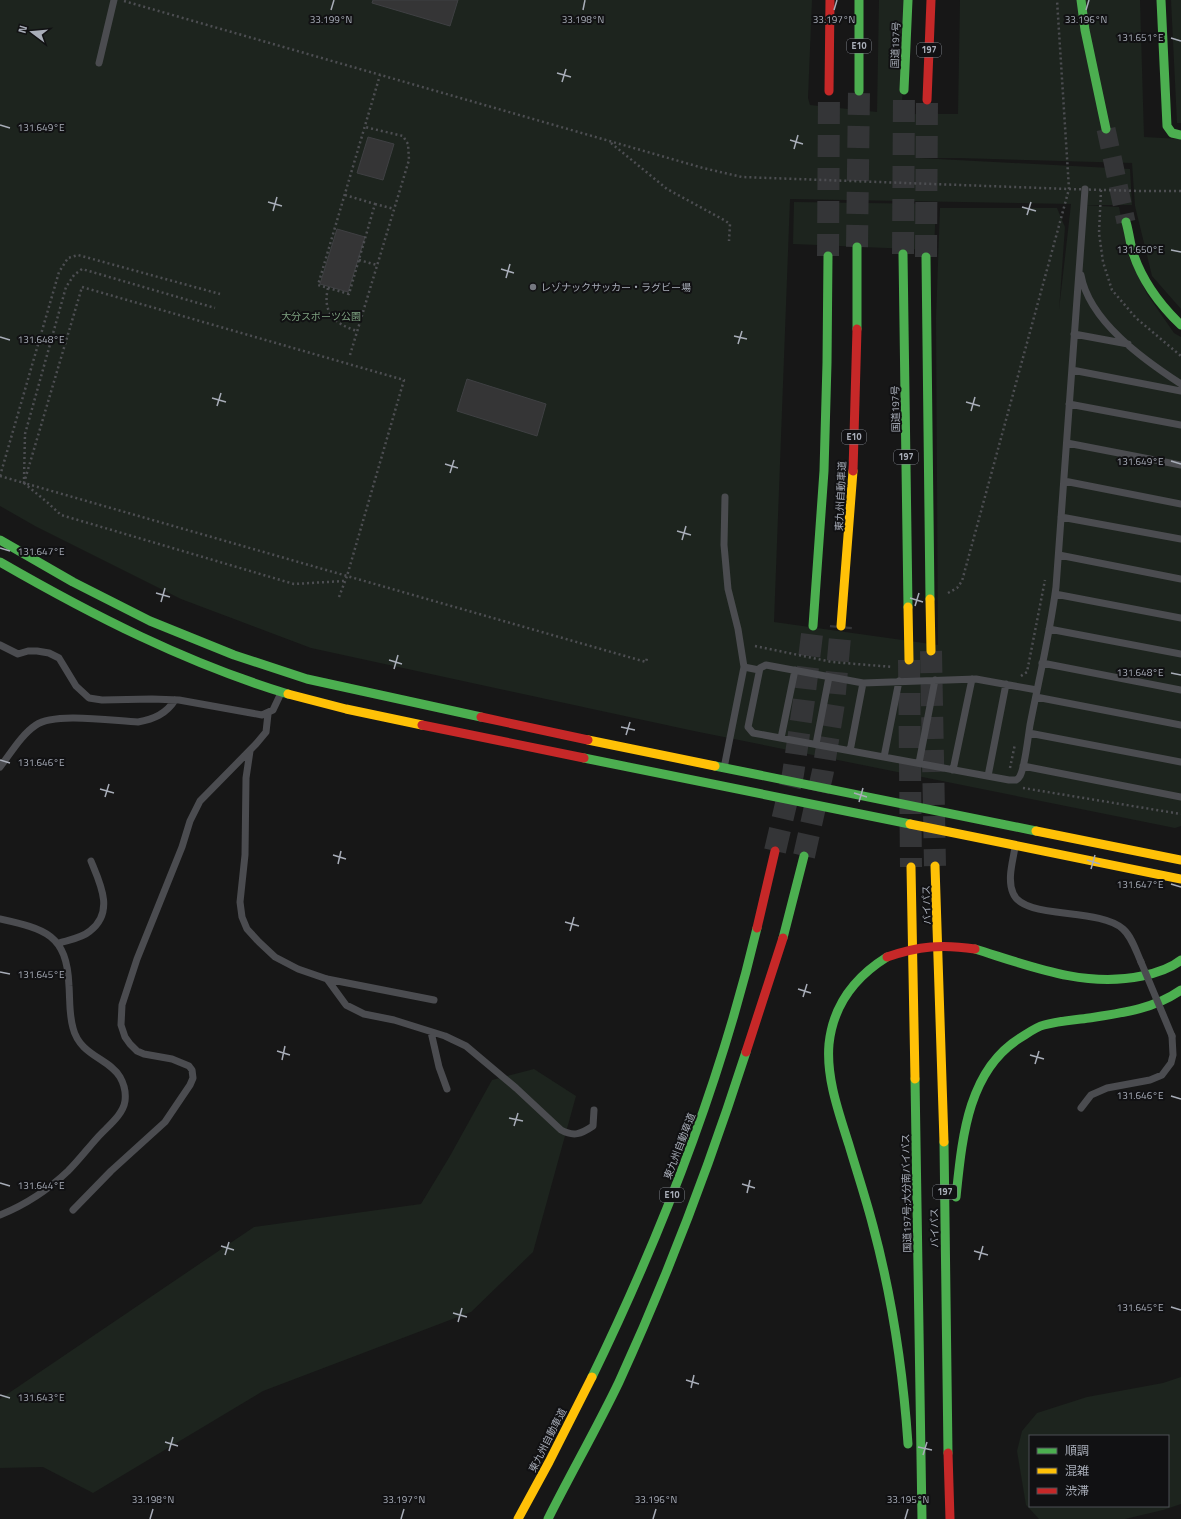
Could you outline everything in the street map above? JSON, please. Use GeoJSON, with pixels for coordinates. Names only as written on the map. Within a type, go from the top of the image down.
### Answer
{"type":"FeatureCollection","features":[{"type":"Feature","properties":{"kind":"main road"},"geometry":{"type":"LineString","coordinates":[[829,91],[830,0]]}},
{"type":"Feature","properties":{"kind":"main road","name":"E10"},"geometry":{"type":"LineString","coordinates":[[859,0],[859,91]]}},
{"type":"Feature","properties":{"kind":"main road","name":"国道197号"},"geometry":{"type":"LineString","coordinates":[[904,90],[908,0]]}},
{"type":"Feature","properties":{"kind":"main road","name":"197"},"geometry":{"type":"LineString","coordinates":[[927,100],[931,0]]}},
{"type":"Feature","properties":{"kind":"main road"},"geometry":{"type":"LineString","coordinates":[[1081,0],[1088,45],[1106,129]]}},
{"type":"Feature","properties":{"kind":"main road"},"geometry":{"type":"LineString","coordinates":[[1161,0],[1167,126],[1168,130],[1171,132],[1181,135]]}},
{"type":"Feature","properties":{"kind":"main road"},"geometry":{"type":"LineString","coordinates":[[1126,222],[1133,253],[1146,281],[1157,298],[1181,325]]}},
{"type":"Feature","properties":{"kind":"main road","name":"東九州自動車道"},"geometry":{"type":"LineString","coordinates":[[841,626],[847,564],[854,451],[857,247]]}},
{"type":"Feature","properties":{"kind":"main road","name":"国道197号"},"geometry":{"type":"LineString","coordinates":[[903,254],[909,660]]}},
{"type":"Feature","properties":{"kind":"main road","name":"東九州自動車道"},"geometry":{"type":"LineString","coordinates":[[813,626],[820,541],[828,361],[828,256]]}},
{"type":"Feature","properties":{"kind":"main road","name":"197"},"geometry":{"type":"LineString","coordinates":[[926,257],[931,651]]}},
{"type":"Feature","properties":{"kind":"main road"},"geometry":{"type":"LineString","coordinates":[[0,540],[73,582],[150,621],[234,655],[318,702],[390,719],[722,777],[1017,837],[1181,879]]}},
{"type":"Feature","properties":{"kind":"main road"},"geometry":{"type":"LineString","coordinates":[[0,562],[55,594],[134,634],[234,675],[371,694],[722,777],[1017,837],[1181,860]]}},
{"type":"Feature","properties":{"kind":"main road","name":"東九州自動車道"},"geometry":{"type":"LineString","coordinates":[[518,1519],[596,1368],[657,1234],[698,1127],[726,1042],[752,947],[774,851]]}},
{"type":"Feature","properties":{"kind":"main road","name":"E10"},"geometry":{"type":"LineString","coordinates":[[548,1519],[618,1383],[675,1252],[729,1106],[779,951],[804,856]]}},
{"type":"Feature","properties":{"kind":"main road","name":"バイパス"},"geometry":{"type":"LineString","coordinates":[[935,866],[944,1146],[946,1362],[950,1519]]}},
{"type":"Feature","properties":{"kind":"main road","name":"国道197号;大分南バイパス"},"geometry":{"type":"LineString","coordinates":[[911,867],[922,1519]]}},
{"type":"Feature","properties":{"kind":"main road"},"geometry":{"type":"LineString","coordinates":[[909,1456],[902,1378],[896,1333],[885,1274],[871,1218],[836,1103],[829,1061],[830,1033],[835,1017],[847,993],[863,974],[888,957],[916,947],[940,944],[975,949],[1071,977],[1108,981],[1132,980],[1160,972],[1170,968],[1181,960]]}},
{"type":"Feature","properties":{"kind":"main road"},"geometry":{"type":"LineString","coordinates":[[956,1204],[964,1134],[974,1097],[986,1071],[1002,1050],[1018,1038],[1044,1025],[1122,1013],[1144,1008],[1165,1000],[1181,990]]}},
{"type":"Feature","properties":{"kind":"main road"},"geometry":{"type":"LineString","coordinates":[[950,1486],[953,1424],[952,1291],[954,1228]]}},
{"type":"Feature","properties":{"kind":"lane"},"geometry":{"type":"LineString","coordinates":[[99,62],[114,0]]}},
{"type":"Feature","properties":{"kind":"lane"},"geometry":{"type":"LineString","coordinates":[[1081,189],[1079,266],[1055,594],[1049,629],[1036,694],[1029,733],[1020,775],[1016,780],[953,770],[753,733],[748,727],[759,670],[761,666],[766,665],[863,683],[972,679],[1006,684],[1036,694],[1181,725]]}},
{"type":"Feature","properties":{"kind":"lane"},"geometry":{"type":"LineString","coordinates":[[1079,266],[1086,293],[1104,319],[1144,359],[1181,384]]}},
{"type":"Feature","properties":{"kind":"lane"},"geometry":{"type":"LineString","coordinates":[[1074,334],[1128,344]]}},
{"type":"Feature","properties":{"kind":"lane"},"geometry":{"type":"LineString","coordinates":[[1072,370],[1181,391]]}},
{"type":"Feature","properties":{"kind":"lane"},"geometry":{"type":"LineString","coordinates":[[1069,404],[1181,426]]}},
{"type":"Feature","properties":{"kind":"lane"},"geometry":{"type":"LineString","coordinates":[[1067,443],[1181,465]]}},
{"type":"Feature","properties":{"kind":"lane"},"geometry":{"type":"LineString","coordinates":[[1064,481],[1181,504]]}},
{"type":"Feature","properties":{"kind":"lane"},"geometry":{"type":"LineString","coordinates":[[722,777],[744,668],[738,629],[728,589],[724,545],[725,497]]}},
{"type":"Feature","properties":{"kind":"lane"},"geometry":{"type":"LineString","coordinates":[[1061,517],[1181,540]]}},
{"type":"Feature","properties":{"kind":"lane"},"geometry":{"type":"LineString","coordinates":[[1059,555],[1181,579]]}},
{"type":"Feature","properties":{"kind":"lane"},"geometry":{"type":"LineString","coordinates":[[1055,594],[1181,618]]}},
{"type":"Feature","properties":{"kind":"lane"},"geometry":{"type":"LineString","coordinates":[[1049,629],[1181,654]]}},
{"type":"Feature","properties":{"kind":"lane"},"geometry":{"type":"LineString","coordinates":[[0,645],[18,654],[28,651],[50,652],[59,658],[76,686],[89,698],[102,700],[175,700],[200,703],[262,715],[268,714],[274,710],[285,683]]}},
{"type":"Feature","properties":{"kind":"lane"},"geometry":{"type":"LineString","coordinates":[[1042,663],[1181,690]]}},
{"type":"Feature","properties":{"kind":"lane"},"geometry":{"type":"LineString","coordinates":[[744,668],[759,670]]}},
{"type":"Feature","properties":{"kind":"lane"},"geometry":{"type":"LineString","coordinates":[[782,738],[795,670]]}},
{"type":"Feature","properties":{"kind":"lane"},"geometry":{"type":"LineString","coordinates":[[816,744],[829,677]]}},
{"type":"Feature","properties":{"kind":"lane"},"geometry":{"type":"LineString","coordinates":[[953,770],[972,679]]}},
{"type":"Feature","properties":{"kind":"lane"},"geometry":{"type":"LineString","coordinates":[[919,763],[935,680]]}},
{"type":"Feature","properties":{"kind":"lane"},"geometry":{"type":"LineString","coordinates":[[884,757],[899,681]]}},
{"type":"Feature","properties":{"kind":"lane"},"geometry":{"type":"LineString","coordinates":[[850,751],[863,683]]}},
{"type":"Feature","properties":{"kind":"lane"},"geometry":{"type":"LineString","coordinates":[[988,776],[1006,684]]}},
{"type":"Feature","properties":{"kind":"lane"},"geometry":{"type":"LineString","coordinates":[[0,767],[24,736],[37,724],[64,718],[138,722],[149,720],[161,715],[175,700]]}},
{"type":"Feature","properties":{"kind":"lane"},"geometry":{"type":"LineString","coordinates":[[73,1210],[111,1171],[165,1122],[190,1085],[193,1078],[192,1070],[189,1066],[172,1059],[144,1054],[137,1051],[130,1044],[121,1025],[122,1005],[137,958],[182,847],[190,821],[200,801],[250,751],[266,732],[268,714]]}},
{"type":"Feature","properties":{"kind":"lane"},"geometry":{"type":"LineString","coordinates":[[1029,733],[1181,762]]}},
{"type":"Feature","properties":{"kind":"lane"},"geometry":{"type":"LineString","coordinates":[[250,751],[246,778],[245,855],[240,902],[242,917],[248,929],[275,957],[298,969],[327,979],[434,1000]]}},
{"type":"Feature","properties":{"kind":"lane"},"geometry":{"type":"LineString","coordinates":[[1022,766],[1181,797]]}},
{"type":"Feature","properties":{"kind":"lane"},"geometry":{"type":"LineString","coordinates":[[1017,837],[1010,878],[1012,892],[1019,902],[1032,908],[1090,916],[1113,922],[1124,930],[1141,962],[1172,1036],[1173,1055],[1171,1063],[1162,1075],[1150,1080],[1107,1088],[1091,1095],[1081,1108]]}},
{"type":"Feature","properties":{"kind":"lane"},"geometry":{"type":"LineString","coordinates":[[59,943],[77,938],[90,931],[99,922],[104,910],[104,894],[91,861]]}},
{"type":"Feature","properties":{"kind":"lane"},"geometry":{"type":"LineString","coordinates":[[0,919],[31,926],[47,934],[59,943],[64,952],[68,969],[69,1008],[73,1029],[81,1044],[120,1076],[124,1088],[125,1101],[118,1116],[88,1147],[69,1170],[50,1187],[31,1200],[0,1215]]}},
{"type":"Feature","properties":{"kind":"lane"},"geometry":{"type":"LineString","coordinates":[[327,979],[346,1005],[364,1014],[394,1020],[431,1032],[466,1046],[516,1088],[561,1130],[569,1135],[579,1134],[593,1126],[594,1110]]}},
{"type":"Feature","properties":{"kind":"lane"},"geometry":{"type":"LineString","coordinates":[[431,1032],[439,1067],[447,1089]]}},
{"type":"Feature","properties":{"kind":"path"},"geometry":{"type":"LineString","coordinates":[[122,0],[610,142],[703,168],[742,177],[1069,189],[1181,191]]}},
{"type":"Feature","properties":{"kind":"path"},"geometry":{"type":"LineString","coordinates":[[948,593],[957,588],[962,581],[1069,189],[1057,0]]}},
{"type":"Feature","properties":{"kind":"path"},"geometry":{"type":"LineString","coordinates":[[375,204],[349,294],[318,285],[380,75]]}},
{"type":"Feature","properties":{"kind":"path"},"geometry":{"type":"LineString","coordinates":[[350,355],[409,160],[408,144],[403,136],[365,127]]}},
{"type":"Feature","properties":{"kind":"path"},"geometry":{"type":"LineString","coordinates":[[610,142],[667,190],[730,224],[729,241]]}},
{"type":"Feature","properties":{"kind":"path"},"geometry":{"type":"LineString","coordinates":[[1077,195],[1081,189]]}},
{"type":"Feature","properties":{"kind":"path"},"geometry":{"type":"LineString","coordinates":[[1101,190],[1099,233],[1103,262],[1112,290],[1136,318],[1181,356]]}},
{"type":"Feature","properties":{"kind":"path"},"geometry":{"type":"LineString","coordinates":[[345,195],[394,209]]}},
{"type":"Feature","properties":{"kind":"path"},"geometry":{"type":"LineString","coordinates":[[220,294],[78,255],[68,258],[59,272],[0,476],[646,662],[647,658]]}},
{"type":"Feature","properties":{"kind":"path"},"geometry":{"type":"LineString","coordinates":[[359,260],[377,265]]}},
{"type":"Feature","properties":{"kind":"path"},"geometry":{"type":"LineString","coordinates":[[24,483],[25,434],[66,287],[74,275],[82,268],[215,308]]}},
{"type":"Feature","properties":{"kind":"path"},"geometry":{"type":"LineString","coordinates":[[24,483],[82,287],[404,380],[347,576],[339,597]]}},
{"type":"Feature","properties":{"kind":"path"},"geometry":{"type":"LineString","coordinates":[[328,288],[325,298],[327,308],[332,318],[346,327],[358,331]]}},
{"type":"Feature","properties":{"kind":"path"},"geometry":{"type":"LineString","coordinates":[[24,483],[61,515],[294,584],[344,581]]}},
{"type":"Feature","properties":{"kind":"path"},"geometry":{"type":"LineString","coordinates":[[1015,675],[1022,676],[1027,672],[1045,579]]}},
{"type":"Feature","properties":{"kind":"path"},"geometry":{"type":"LineString","coordinates":[[755,646],[832,662],[894,667]]}},
{"type":"Feature","properties":{"kind":"path"},"geometry":{"type":"LineString","coordinates":[[1017,786],[1181,814]]}},
{"type":"Feature","properties":{"kind":"green space","name":"大分スポーツ公園"},"geometry":{"type":"Polygon","coordinates":[[[0,0],[812,0],[808,98],[810,105],[877,112],[879,0],[910,0],[901,114],[958,114],[960,0],[1140,0],[1144,137],[1181,139],[1181,309],[1152,276],[1135,206],[1132,163],[919,158],[1130,169],[1132,205],[1084,205],[1119,207],[1129,257],[1147,294],[1174,333],[1181,337],[1181,826],[1175,828],[694,731],[311,648],[181,599],[35,526],[0,506],[0,0]],[[790,199],[774,622],[938,645],[936,318],[940,208],[1057,208],[1065,227],[1059,310],[1071,204],[790,199]]]}},
{"type":"Feature","properties":{"kind":"green space"},"geometry":{"type":"Polygon","coordinates":[[[1171,0],[1181,0],[1181,123],[1177,123],[1171,0]]]}},
{"type":"Feature","properties":{"kind":"green space"},"geometry":{"type":"Polygon","coordinates":[[[794,202],[936,204],[934,250],[793,244],[794,202]]]}},
{"type":"Feature","properties":{"kind":"green space"},"geometry":{"type":"Polygon","coordinates":[[[534,1069],[576,1096],[533,1252],[471,1312],[263,1391],[93,1493],[43,1467],[0,1468],[0,1399],[254,1227],[421,1204],[450,1156],[492,1080],[534,1069]]]}},
{"type":"Feature","properties":{"kind":"green space"},"geometry":{"type":"Polygon","coordinates":[[[1181,1377],[1181,1504],[1125,1519],[1039,1519],[1026,1505],[1017,1451],[1022,1431],[1037,1413],[1087,1397],[1163,1383],[1181,1377]]]}},
{"type":"Feature","properties":{"kind":"building"},"geometry":{"type":"Polygon","coordinates":[[[373,0],[458,0],[450,26],[372,3],[373,0]]]}},
{"type":"Feature","properties":{"kind":"building"},"geometry":{"type":"Polygon","coordinates":[[[368,137],[394,144],[383,180],[357,173],[368,137]]]}},
{"type":"Feature","properties":{"kind":"building"},"geometry":{"type":"Polygon","coordinates":[[[337,229],[365,237],[348,292],[320,284],[337,229]]]}},
{"type":"Feature","properties":{"kind":"building"},"geometry":{"type":"Polygon","coordinates":[[[467,379],[546,404],[537,436],[457,411],[467,379]]]}},
{"type":"Feature","properties":{"kind":"tunnel"},"geometry":{"type":"LineString","coordinates":[[903,254],[904,90]]}},
{"type":"Feature","properties":{"kind":"tunnel"},"geometry":{"type":"LineString","coordinates":[[828,256],[829,91]]}},
{"type":"Feature","properties":{"kind":"tunnel"},"geometry":{"type":"LineString","coordinates":[[857,247],[859,91]]}},
{"type":"Feature","properties":{"kind":"tunnel"},"geometry":{"type":"LineString","coordinates":[[926,257],[927,100]]}},
{"type":"Feature","properties":{"kind":"tunnel"},"geometry":{"type":"LineString","coordinates":[[1106,129],[1126,222]]}},
{"type":"Feature","properties":{"kind":"tunnel"},"geometry":{"type":"LineString","coordinates":[[775,851],[793,774],[813,626]]}},
{"type":"Feature","properties":{"kind":"tunnel"},"geometry":{"type":"LineString","coordinates":[[804,856],[823,771],[834,703],[841,626]]}},
{"type":"Feature","properties":{"kind":"tunnel"},"geometry":{"type":"LineString","coordinates":[[931,651],[935,866]]}},
{"type":"Feature","properties":{"kind":"tunnel"},"geometry":{"type":"LineString","coordinates":[[909,660],[911,867]]}},
{"type":"Feature","properties":{"kind":"traffic: fast"},"geometry":{"type":"LineString","coordinates":[[859,0],[859,91]]}},
{"type":"Feature","properties":{"kind":"traffic: fast"},"geometry":{"type":"LineString","coordinates":[[904,90],[908,0]]}},
{"type":"Feature","properties":{"kind":"traffic: fast"},"geometry":{"type":"LineString","coordinates":[[1081,0],[1085,30],[1106,129]]}},
{"type":"Feature","properties":{"kind":"traffic: fast"},"geometry":{"type":"LineString","coordinates":[[1161,0],[1167,126],[1172,133],[1181,135]]}},
{"type":"Feature","properties":{"kind":"traffic: fast"},"geometry":{"type":"LineString","coordinates":[[1126,222],[1133,253],[1141,273],[1152,292],[1181,325]]}},
{"type":"Feature","properties":{"kind":"traffic: fast"},"geometry":{"type":"LineString","coordinates":[[857,247],[857,329]]}},
{"type":"Feature","properties":{"kind":"traffic: fast"},"geometry":{"type":"LineString","coordinates":[[903,254],[908,607]]}},
{"type":"Feature","properties":{"kind":"traffic: fast"},"geometry":{"type":"LineString","coordinates":[[813,626],[824,471],[828,256]]}},
{"type":"Feature","properties":{"kind":"traffic: fast"},"geometry":{"type":"LineString","coordinates":[[926,257],[930,599]]}},
{"type":"Feature","properties":{"kind":"traffic: fast"},"geometry":{"type":"LineString","coordinates":[[0,540],[73,582],[150,621],[234,655],[307,679],[481,717]]}},
{"type":"Feature","properties":{"kind":"traffic: fast"},"geometry":{"type":"LineString","coordinates":[[0,562],[69,601],[176,653],[250,682],[288,694]]}},
{"type":"Feature","properties":{"kind":"traffic: fast"},"geometry":{"type":"LineString","coordinates":[[584,758],[910,824]]}},
{"type":"Feature","properties":{"kind":"traffic: fast"},"geometry":{"type":"LineString","coordinates":[[715,766],[1036,831]]}},
{"type":"Feature","properties":{"kind":"traffic: fast"},"geometry":{"type":"LineString","coordinates":[[783,938],[804,856]]}},
{"type":"Feature","properties":{"kind":"traffic: fast"},"geometry":{"type":"LineString","coordinates":[[592,1377],[642,1268],[687,1157],[725,1044],[757,928]]}},
{"type":"Feature","properties":{"kind":"traffic: fast"},"geometry":{"type":"LineString","coordinates":[[975,949],[1057,973],[1099,979],[1120,979],[1147,975],[1168,968],[1181,960]]}},
{"type":"Feature","properties":{"kind":"traffic: fast"},"geometry":{"type":"LineString","coordinates":[[887,957],[875,965],[856,983],[841,1005],[831,1030],[829,1044],[829,1070],[834,1095],[870,1216],[886,1280],[900,1361],[908,1444]]}},
{"type":"Feature","properties":{"kind":"traffic: fast"},"geometry":{"type":"LineString","coordinates":[[956,1197],[961,1153],[970,1108],[988,1069],[1002,1052],[1020,1038],[1041,1026],[1055,1022],[1114,1014],[1149,1006],[1160,1002],[1181,990]]}},
{"type":"Feature","properties":{"kind":"traffic: fast"},"geometry":{"type":"LineString","coordinates":[[548,1519],[602,1416],[637,1342],[703,1177],[746,1052]]}},
{"type":"Feature","properties":{"kind":"traffic: fast"},"geometry":{"type":"LineString","coordinates":[[915,1079],[922,1519]]}},
{"type":"Feature","properties":{"kind":"traffic: fast"},"geometry":{"type":"LineString","coordinates":[[944,1142],[948,1453]]}},
{"type":"Feature","properties":{"kind":"traffic: slow"},"geometry":{"type":"LineString","coordinates":[[841,626],[853,471]]}},
{"type":"Feature","properties":{"kind":"traffic: slow"},"geometry":{"type":"LineString","coordinates":[[930,599],[931,651]]}},
{"type":"Feature","properties":{"kind":"traffic: slow"},"geometry":{"type":"LineString","coordinates":[[908,607],[909,660]]}},
{"type":"Feature","properties":{"kind":"traffic: slow"},"geometry":{"type":"LineString","coordinates":[[288,694],[346,709],[422,725]]}},
{"type":"Feature","properties":{"kind":"traffic: slow"},"geometry":{"type":"LineString","coordinates":[[588,740],[715,766]]}},
{"type":"Feature","properties":{"kind":"traffic: slow"},"geometry":{"type":"LineString","coordinates":[[910,824],[1181,879]]}},
{"type":"Feature","properties":{"kind":"traffic: slow"},"geometry":{"type":"LineString","coordinates":[[1036,831],[1181,860]]}},
{"type":"Feature","properties":{"kind":"traffic: slow"},"geometry":{"type":"LineString","coordinates":[[935,866],[944,1142]]}},
{"type":"Feature","properties":{"kind":"traffic: slow"},"geometry":{"type":"LineString","coordinates":[[911,867],[915,1079]]}},
{"type":"Feature","properties":{"kind":"traffic: slow"},"geometry":{"type":"LineString","coordinates":[[518,1519],[592,1377]]}},
{"type":"Feature","properties":{"kind":"traffic: jam"},"geometry":{"type":"LineString","coordinates":[[829,91],[830,0]]}},
{"type":"Feature","properties":{"kind":"traffic: jam"},"geometry":{"type":"LineString","coordinates":[[927,100],[931,0]]}},
{"type":"Feature","properties":{"kind":"traffic: jam"},"geometry":{"type":"LineString","coordinates":[[853,471],[857,329]]}},
{"type":"Feature","properties":{"kind":"traffic: jam"},"geometry":{"type":"LineString","coordinates":[[481,717],[588,740]]}},
{"type":"Feature","properties":{"kind":"traffic: jam"},"geometry":{"type":"LineString","coordinates":[[422,725],[584,758]]}},
{"type":"Feature","properties":{"kind":"traffic: jam"},"geometry":{"type":"LineString","coordinates":[[757,928],[775,851]]}},
{"type":"Feature","properties":{"kind":"traffic: jam"},"geometry":{"type":"LineString","coordinates":[[746,1052],[783,938]]}},
{"type":"Feature","properties":{"kind":"traffic: jam"},"geometry":{"type":"LineString","coordinates":[[887,957],[910,950],[941,946],[975,949]]}},
{"type":"Feature","properties":{"kind":"traffic: jam"},"geometry":{"type":"LineString","coordinates":[[948,1453],[950,1519]]}},
{"type":"Feature","properties":{"kind":"place","name":"レゾナックサッカー・ラグビー場"},"geometry":{"type":"Point","coordinates":[533,287]}}]}
